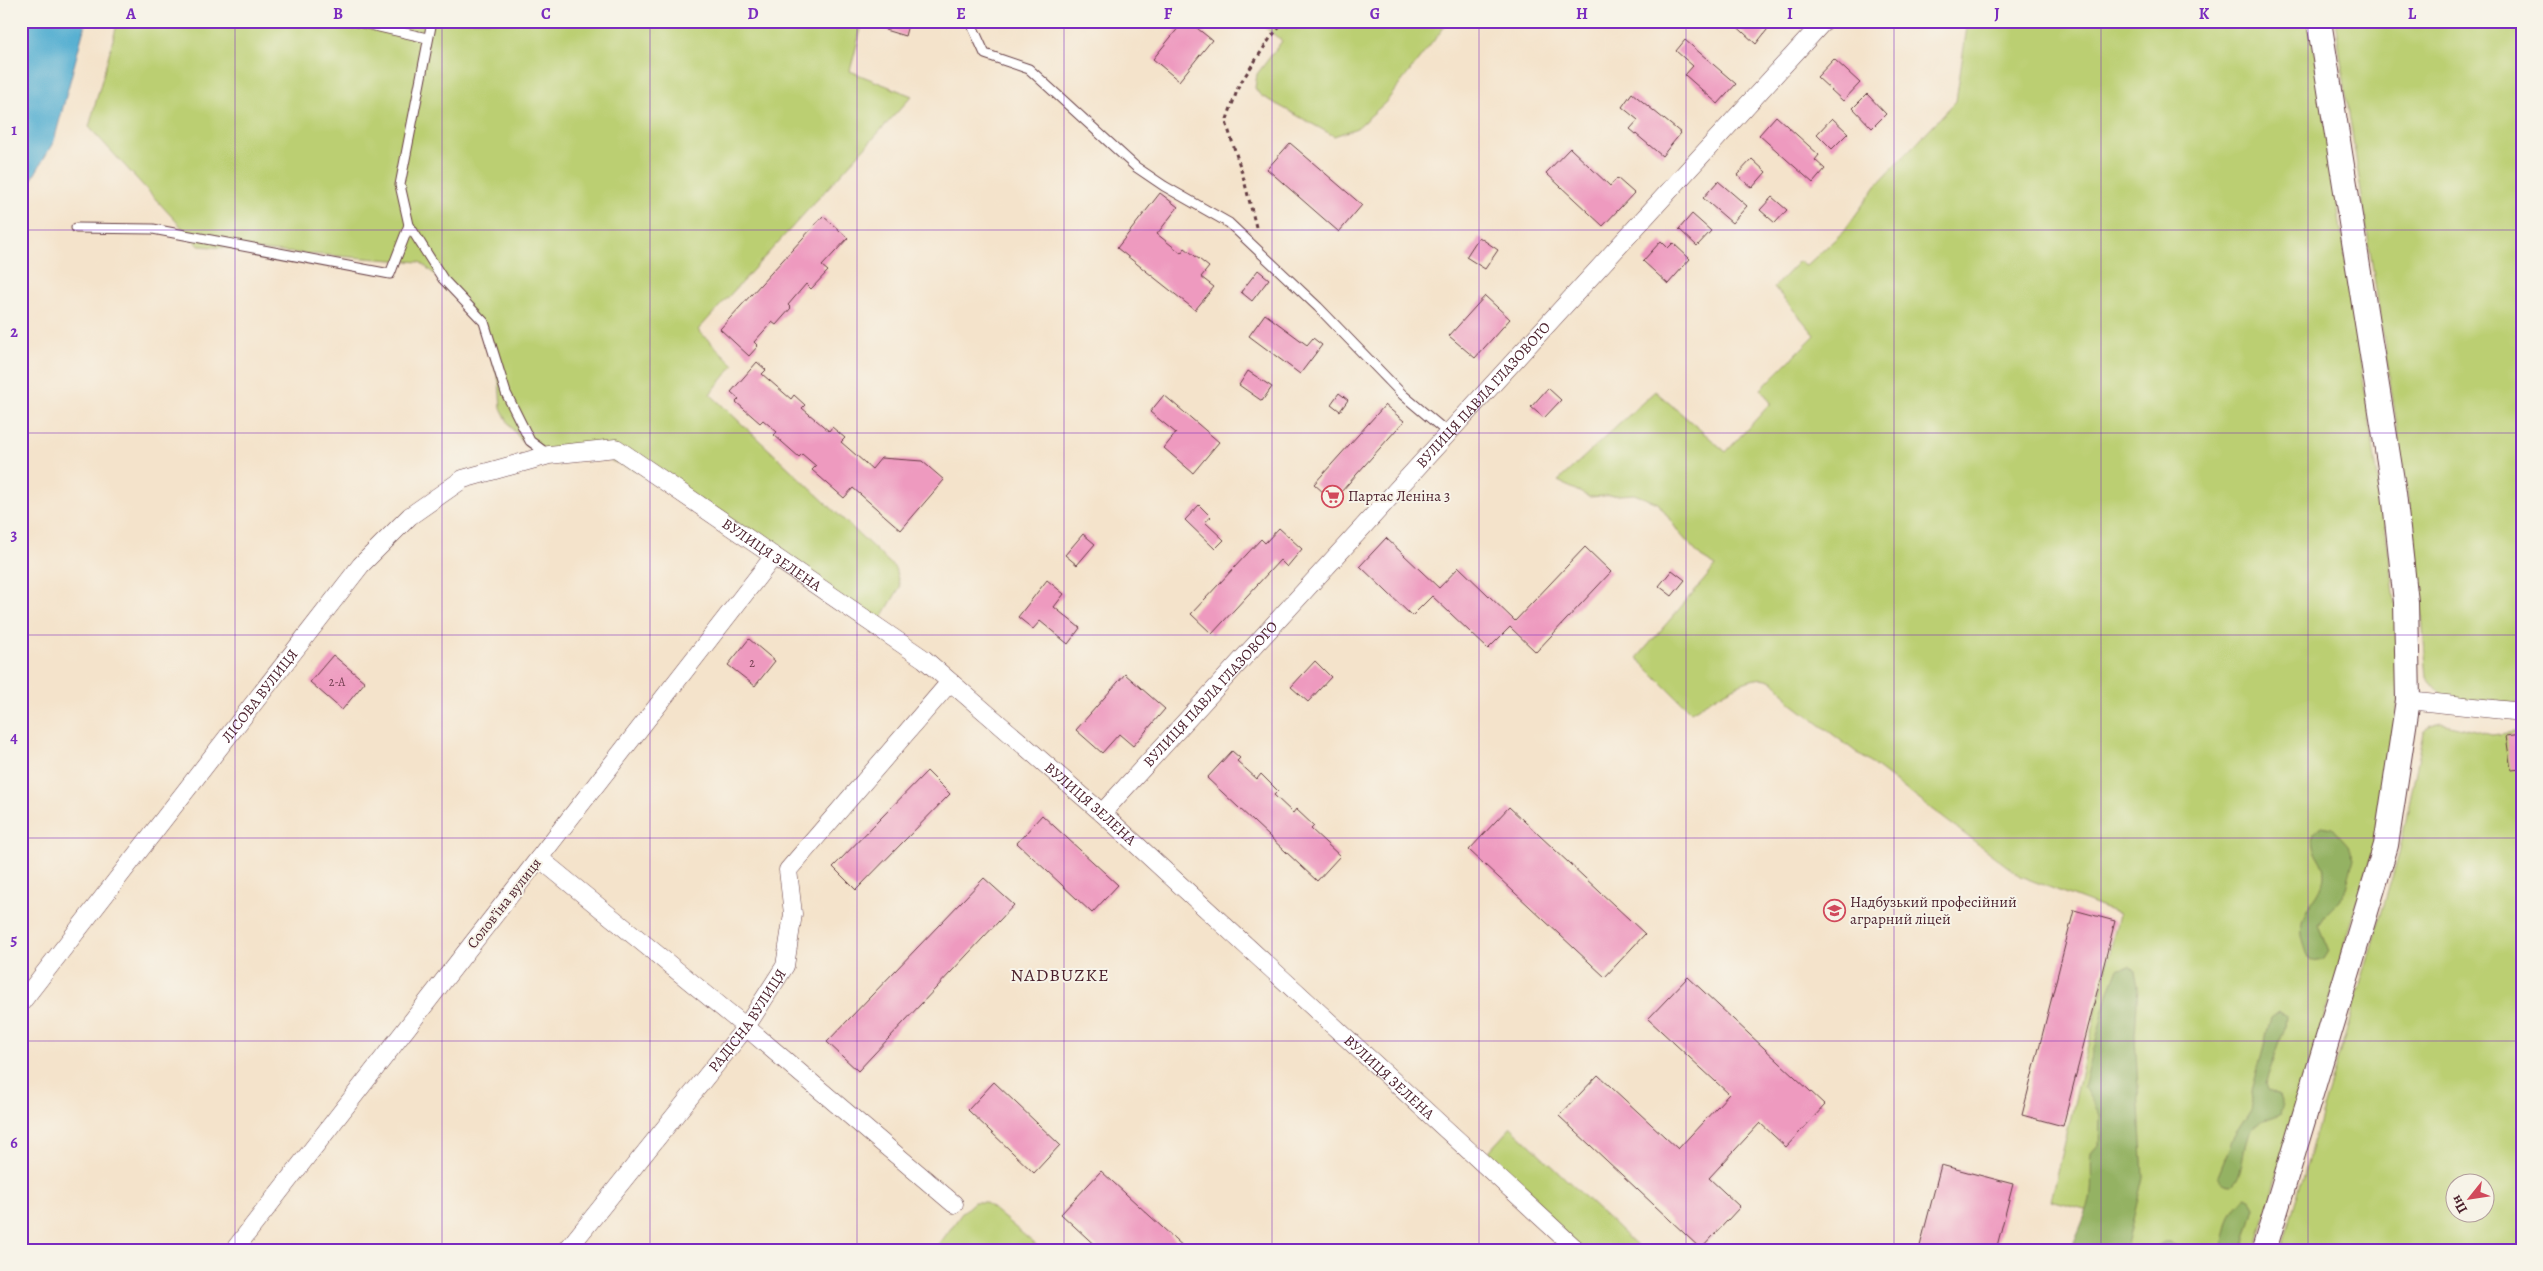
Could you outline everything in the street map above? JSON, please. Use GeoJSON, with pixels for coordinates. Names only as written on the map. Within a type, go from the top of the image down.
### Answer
{"type":"FeatureCollection","features":[{"type":"Feature","properties":{"kind":"main road"},"geometry":{"type":"LineString","coordinates":[[2264,1250],[2386,845],[2408,700],[2406,602],[2394,493],[2319,21]]}},
{"type":"Feature","properties":{"kind":"street","name":"ВУЛИЦЯ ПАВЛА ГЛАЗОВОГО"},"geometry":{"type":"LineString","coordinates":[[1102,813],[1824,21]]}},
{"type":"Feature","properties":{"kind":"street","name":"ВУЛИЦЯ ЗЕЛЕНА"},"geometry":{"type":"LineString","coordinates":[[550,455],[616,448],[924,659],[1102,813],[1577,1250]]}},
{"type":"Feature","properties":{"kind":"street","name":"ЛІСОВА ВУЛИЦЯ"},"geometry":{"type":"LineString","coordinates":[[21,1003],[361,566],[410,516],[464,479],[550,455]]}},
{"type":"Feature","properties":{"kind":"street","name":"Соловʼїна вулиця"},"geometry":{"type":"LineString","coordinates":[[234,1250],[774,556]]}},
{"type":"Feature","properties":{"kind":"street","name":"РАДІСНА ВУЛИЦЯ"},"geometry":{"type":"LineString","coordinates":[[567,1250],[746,1027],[785,966],[793,914],[788,870],[950,682]]}},
{"type":"Feature","properties":{"kind":"street"},"geometry":{"type":"LineString","coordinates":[[2408,700],[2522,712]]}},
{"type":"Feature","properties":{"kind":"street"},"geometry":{"type":"LineString","coordinates":[[539,858],[746,1027],[954,1204]]}},
{"type":"Feature","properties":{"kind":"lane"},"geometry":{"type":"LineString","coordinates":[[353,21],[427,38]]}},
{"type":"Feature","properties":{"kind":"lane"},"geometry":{"type":"LineString","coordinates":[[432,21],[427,38],[400,185],[409,225],[443,278],[484,322],[506,393],[530,441],[550,455]]}},
{"type":"Feature","properties":{"kind":"lane"},"geometry":{"type":"LineString","coordinates":[[970,21],[986,54],[1029,69],[1136,167],[1164,186],[1229,223],[1318,307],[1403,395],[1448,433]]}},
{"type":"Feature","properties":{"kind":"lane"},"geometry":{"type":"LineString","coordinates":[[76,228],[153,229],[390,274],[409,225]]}},
{"type":"Feature","properties":{"kind":"path"},"geometry":{"type":"LineString","coordinates":[[1262,256],[1243,176],[1226,122],[1240,85],[1271,37],[1285,21]]}},
{"type":"Feature","properties":{"kind":"green space"},"geometry":{"type":"Polygon","coordinates":[[[118,21],[863,21],[850,71],[912,96],[698,330],[734,365],[710,394],[895,568],[900,587],[882,617],[874,620],[637,471],[609,460],[539,454],[524,444],[510,426],[501,408],[499,381],[481,322],[446,284],[420,262],[199,246],[89,127],[118,21]]]}},
{"type":"Feature","properties":{"kind":"green space"},"geometry":{"type":"Polygon","coordinates":[[[1257,21],[1449,21],[1386,102],[1357,128],[1334,136],[1260,95],[1255,88],[1257,74],[1282,41],[1257,21]]]}},
{"type":"Feature","properties":{"kind":"green space"},"geometry":{"type":"Polygon","coordinates":[[[1960,21],[2310,21],[2391,567],[2398,630],[2400,688],[2373,849],[2256,1250],[2083,1250],[2092,1212],[2051,1201],[2119,914],[2020,876],[1790,702],[1780,688],[1772,681],[1764,678],[1743,683],[1691,712],[1637,658],[1716,566],[1701,557],[1680,534],[1658,503],[1634,494],[1589,497],[1558,481],[1655,391],[1726,452],[1771,403],[1761,389],[1815,335],[1774,287],[1799,261],[1806,266],[1844,231],[1879,182],[1956,101],[1967,27],[1960,21]]]}},
{"type":"Feature","properties":{"kind":"green space"},"geometry":{"type":"Polygon","coordinates":[[[2335,21],[2522,21],[2522,703],[2444,698],[2427,678],[2418,565],[2335,21]]]}},
{"type":"Feature","properties":{"kind":"green space"},"geometry":{"type":"Polygon","coordinates":[[[2441,723],[2492,735],[2522,731],[2522,1250],[2281,1250],[2399,854],[2424,732],[2431,726],[2441,723]]]}},
{"type":"Feature","properties":{"kind":"green space"},"geometry":{"type":"Polygon","coordinates":[[[2322,826],[2333,828],[2348,845],[2354,858],[2346,888],[2339,901],[2318,925],[2329,951],[2324,959],[2312,961],[2304,944],[2302,922],[2322,885],[2324,876],[2324,870],[2315,852],[2312,840],[2313,833],[2322,826]]]}},
{"type":"Feature","properties":{"kind":"green space"},"geometry":{"type":"Polygon","coordinates":[[[2130,966],[2135,971],[2138,986],[2135,1036],[2143,1177],[2126,1250],[2071,1250],[2090,1199],[2092,1153],[2099,1145],[2100,1115],[2084,1087],[2109,991],[2118,968],[2130,966]]]}},
{"type":"Feature","properties":{"kind":"green space"},"geometry":{"type":"Polygon","coordinates":[[[2279,1012],[2286,1015],[2285,1027],[2265,1084],[2267,1090],[2279,1096],[2283,1106],[2281,1114],[2258,1123],[2252,1129],[2245,1145],[2237,1179],[2232,1185],[2225,1184],[2218,1175],[2234,1136],[2251,1110],[2252,1091],[2271,1018],[2279,1012]]]}},
{"type":"Feature","properties":{"kind":"green space"},"geometry":{"type":"Polygon","coordinates":[[[1511,1127],[1641,1250],[1582,1250],[1488,1159],[1490,1150],[1511,1127]]]}},
{"type":"Feature","properties":{"kind":"green space"},"geometry":{"type":"Polygon","coordinates":[[[2246,1197],[2251,1200],[2255,1207],[2243,1250],[2221,1250],[2231,1213],[2240,1201],[2246,1197]]]}},
{"type":"Feature","properties":{"kind":"green space"},"geometry":{"type":"Polygon","coordinates":[[[974,1202],[985,1202],[1042,1250],[935,1250],[962,1213],[974,1202]]]}},
{"type":"Feature","properties":{"kind":"green space"},"geometry":{"type":"Polygon","coordinates":[[[2164,1242],[2170,1242],[2180,1250],[2159,1250],[2157,1246],[2164,1242]]]}},
{"type":"Feature","properties":{"kind":"water"},"geometry":{"type":"Polygon","coordinates":[[[21,21],[86,21],[54,141],[21,198],[21,21]]]}},
{"type":"Feature","properties":{"kind":"building"},"geometry":{"type":"Polygon","coordinates":[[[887,21],[909,21],[905,36],[885,30],[887,21]]]}},
{"type":"Feature","properties":{"kind":"building"},"geometry":{"type":"Polygon","coordinates":[[[1184,21],[1188,21],[1212,40],[1179,81],[1153,59],[1184,21]]]}},
{"type":"Feature","properties":{"kind":"building"},"geometry":{"type":"Polygon","coordinates":[[[1731,21],[1774,21],[1756,44],[1731,21]]]}},
{"type":"Feature","properties":{"kind":"building"},"geometry":{"type":"Polygon","coordinates":[[[1685,40],[1736,84],[1718,104],[1685,75],[1693,66],[1676,51],[1685,40]]]}},
{"type":"Feature","properties":{"kind":"building"},"geometry":{"type":"Polygon","coordinates":[[[1834,59],[1860,83],[1843,101],[1817,77],[1834,59]]]}},
{"type":"Feature","properties":{"kind":"building"},"geometry":{"type":"Polygon","coordinates":[[[1632,93],[1681,133],[1662,156],[1630,129],[1638,120],[1622,107],[1632,93]]]}},
{"type":"Feature","properties":{"kind":"building"},"geometry":{"type":"Polygon","coordinates":[[[1867,94],[1886,114],[1872,128],[1853,108],[1867,94]]]}},
{"type":"Feature","properties":{"kind":"building"},"geometry":{"type":"Polygon","coordinates":[[[1776,116],[1819,155],[1815,160],[1825,169],[1813,183],[1759,135],[1776,116]]]}},
{"type":"Feature","properties":{"kind":"building"},"geometry":{"type":"Polygon","coordinates":[[[1832,118],[1848,133],[1832,149],[1817,134],[1832,118]]]}},
{"type":"Feature","properties":{"kind":"building"},"geometry":{"type":"Polygon","coordinates":[[[1290,143],[1362,205],[1339,232],[1267,169],[1290,143]]]}},
{"type":"Feature","properties":{"kind":"building"},"geometry":{"type":"Polygon","coordinates":[[[1570,148],[1610,186],[1617,178],[1634,193],[1603,226],[1546,173],[1570,148]]]}},
{"type":"Feature","properties":{"kind":"building"},"geometry":{"type":"Polygon","coordinates":[[[1752,159],[1766,172],[1752,188],[1737,175],[1752,159]]]}},
{"type":"Feature","properties":{"kind":"building"},"geometry":{"type":"Polygon","coordinates":[[[1718,181],[1747,206],[1732,223],[1703,198],[1718,181]]]}},
{"type":"Feature","properties":{"kind":"building"},"geometry":{"type":"Polygon","coordinates":[[[1160,193],[1178,207],[1157,234],[1181,253],[1185,248],[1209,267],[1201,277],[1214,287],[1195,310],[1117,248],[1160,193]]]}},
{"type":"Feature","properties":{"kind":"building"},"geometry":{"type":"Polygon","coordinates":[[[1772,197],[1787,210],[1775,223],[1760,210],[1772,197]]]}},
{"type":"Feature","properties":{"kind":"building"},"geometry":{"type":"Polygon","coordinates":[[[1692,214],[1711,231],[1697,246],[1679,229],[1692,214]]]}},
{"type":"Feature","properties":{"kind":"building"},"geometry":{"type":"Polygon","coordinates":[[[823,216],[848,238],[822,266],[828,271],[811,289],[806,284],[788,305],[791,308],[776,325],[772,322],[754,342],[758,346],[749,356],[720,329],[823,216]]]}},
{"type":"Feature","properties":{"kind":"building"},"geometry":{"type":"Polygon","coordinates":[[[1479,237],[1498,250],[1485,269],[1466,257],[1479,237]]]}},
{"type":"Feature","properties":{"kind":"building"},"geometry":{"type":"Polygon","coordinates":[[[1661,241],[1668,248],[1673,243],[1690,259],[1668,284],[1643,261],[1661,241]]]}},
{"type":"Feature","properties":{"kind":"building"},"geometry":{"type":"Polygon","coordinates":[[[1258,270],[1269,279],[1252,301],[1241,292],[1258,270]]]}},
{"type":"Feature","properties":{"kind":"building"},"geometry":{"type":"Polygon","coordinates":[[[1485,296],[1510,319],[1475,358],[1449,336],[1485,296]]]}},
{"type":"Feature","properties":{"kind":"building"},"geometry":{"type":"Polygon","coordinates":[[[1265,314],[1307,345],[1313,338],[1322,345],[1300,374],[1249,336],[1265,314]]]}},
{"type":"Feature","properties":{"kind":"building"},"geometry":{"type":"Polygon","coordinates":[[[757,362],[766,370],[762,374],[791,399],[794,395],[805,405],[802,408],[829,431],[832,427],[845,438],[841,442],[872,469],[881,458],[922,461],[944,480],[901,530],[853,488],[844,498],[812,470],[816,466],[802,454],[799,457],[774,435],[777,432],[763,420],[760,423],[736,402],[739,399],[731,392],[757,362]]]}},
{"type":"Feature","properties":{"kind":"building"},"geometry":{"type":"Polygon","coordinates":[[[1248,371],[1272,387],[1262,401],[1239,385],[1248,371]]]}},
{"type":"Feature","properties":{"kind":"building"},"geometry":{"type":"Polygon","coordinates":[[[1548,388],[1561,400],[1544,418],[1531,407],[1548,388]]]}},
{"type":"Feature","properties":{"kind":"building"},"geometry":{"type":"Polygon","coordinates":[[[1339,393],[1348,400],[1340,411],[1331,404],[1339,393]]]}},
{"type":"Feature","properties":{"kind":"building"},"geometry":{"type":"Polygon","coordinates":[[[1164,395],[1219,442],[1193,473],[1164,448],[1176,433],[1150,412],[1164,395]]]}},
{"type":"Feature","properties":{"kind":"building"},"geometry":{"type":"Polygon","coordinates":[[[1385,405],[1404,421],[1333,501],[1314,484],[1385,405]]]}},
{"type":"Feature","properties":{"kind":"building"},"geometry":{"type":"Polygon","coordinates":[[[1199,505],[1211,517],[1205,522],[1224,540],[1215,549],[1185,520],[1199,505]]]}},
{"type":"Feature","properties":{"kind":"building"},"geometry":{"type":"Polygon","coordinates":[[[1279,528],[1302,549],[1287,567],[1280,560],[1212,634],[1191,614],[1261,539],[1265,543],[1279,528]]]}},
{"type":"Feature","properties":{"kind":"building"},"geometry":{"type":"Polygon","coordinates":[[[1083,534],[1095,544],[1077,565],[1065,555],[1083,534]]]}},
{"type":"Feature","properties":{"kind":"building"},"geometry":{"type":"Polygon","coordinates":[[[1386,538],[1439,588],[1459,567],[1515,621],[1585,547],[1611,572],[1536,652],[1510,627],[1488,649],[1432,596],[1412,616],[1360,566],[1386,538]]]}},
{"type":"Feature","properties":{"kind":"building"},"geometry":{"type":"Polygon","coordinates":[[[1672,570],[1685,580],[1672,596],[1659,586],[1672,570]]]}},
{"type":"Feature","properties":{"kind":"building"},"geometry":{"type":"Polygon","coordinates":[[[1047,580],[1064,594],[1054,607],[1080,628],[1068,644],[1040,621],[1033,629],[1018,617],[1047,580]]]}},
{"type":"Feature","properties":{"kind":"building"},"geometry":{"type":"Polygon","coordinates":[[[749,639],[775,661],[755,686],[728,665],[749,639]]]}},
{"type":"Feature","properties":{"kind":"building"},"geometry":{"type":"Polygon","coordinates":[[[333,655],[365,682],[342,710],[310,682],[333,655]]]}},
{"type":"Feature","properties":{"kind":"building"},"geometry":{"type":"Polygon","coordinates":[[[1315,661],[1331,677],[1308,702],[1291,687],[1315,661]]]}},
{"type":"Feature","properties":{"kind":"building"},"geometry":{"type":"Polygon","coordinates":[[[1125,674],[1165,709],[1133,746],[1119,734],[1102,753],[1076,730],[1125,674]]]}},
{"type":"Feature","properties":{"kind":"building"},"geometry":{"type":"Polygon","coordinates":[[[2522,734],[2522,769],[2511,770],[2506,736],[2522,734]]]}},
{"type":"Feature","properties":{"kind":"building"},"geometry":{"type":"Polygon","coordinates":[[[1232,751],[1240,758],[1237,761],[1257,779],[1261,774],[1278,791],[1274,795],[1293,813],[1296,809],[1314,826],[1311,829],[1340,856],[1317,881],[1207,778],[1232,751]]]}},
{"type":"Feature","properties":{"kind":"building"},"geometry":{"type":"Polygon","coordinates":[[[927,771],[950,794],[856,890],[833,867],[927,771]]]}},
{"type":"Feature","properties":{"kind":"building"},"geometry":{"type":"Polygon","coordinates":[[[1509,807],[1645,934],[1605,977],[1469,850],[1509,807]]]}},
{"type":"Feature","properties":{"kind":"building"},"geometry":{"type":"Polygon","coordinates":[[[1042,815],[1118,885],[1092,913],[1017,843],[1042,815]]]}},
{"type":"Feature","properties":{"kind":"building"},"geometry":{"type":"Polygon","coordinates":[[[984,878],[1014,905],[858,1071],[827,1042],[984,878]]]}},
{"type":"Feature","properties":{"kind":"building"},"geometry":{"type":"Polygon","coordinates":[[[2074,910],[2115,921],[2063,1126],[2022,1115],[2074,910]]]}},
{"type":"Feature","properties":{"kind":"building"},"geometry":{"type":"Polygon","coordinates":[[[1688,977],[1825,1105],[1786,1147],[1760,1123],[1709,1178],[1740,1207],[1701,1249],[1559,1116],[1598,1075],[1678,1149],[1729,1094],[1648,1019],[1688,977]]]}},
{"type":"Feature","properties":{"kind":"building"},"geometry":{"type":"Polygon","coordinates":[[[994,1082],[1060,1145],[1034,1173],[968,1110],[994,1082]]]}},
{"type":"Feature","properties":{"kind":"building"},"geometry":{"type":"Polygon","coordinates":[[[1941,1165],[2013,1184],[1996,1250],[1919,1250],[1941,1165]]]}},
{"type":"Feature","properties":{"kind":"building"},"geometry":{"type":"Polygon","coordinates":[[[1101,1171],[1187,1250],[1100,1250],[1061,1214],[1101,1171]]]}},
{"type":"Feature","properties":{"kind":"place","name":"Партас Леніна 3"},"geometry":{"type":"Point","coordinates":[1332,496]}},
{"type":"Feature","properties":{"kind":"place","name":"Надбузький професійний аграрний ліцей"},"geometry":{"type":"Point","coordinates":[1834,911]}},
{"type":"Feature","properties":{"kind":"district","name":"NADBUZKE"},"geometry":{"type":"Point","coordinates":[1060,975]}}]}
